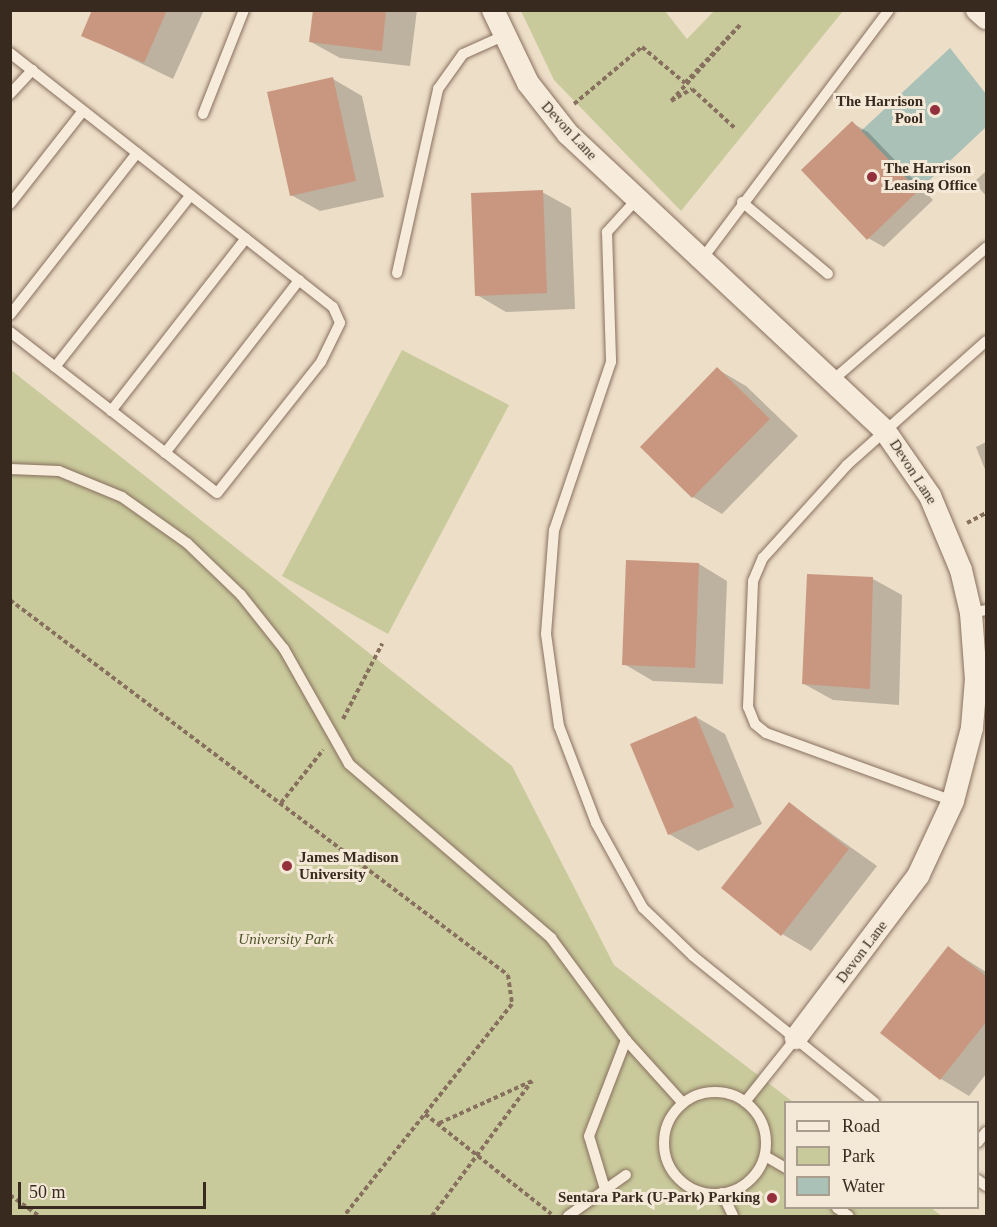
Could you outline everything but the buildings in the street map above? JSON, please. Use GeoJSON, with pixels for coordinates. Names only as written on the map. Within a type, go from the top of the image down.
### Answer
{"type":"FeatureCollection","features":[{"type":"Feature","properties":{"kind":"street","name":"Devon Lane"},"geometry":{"type":"LineString","coordinates":[[493,10],[503,36],[555,120],[637,199],[834,379],[885,431],[939,514],[979,612],[975,699],[953,801],[918,876],[796,1038]]}},
{"type":"Feature","properties":{"kind":"street"},"geometry":{"type":"LineString","coordinates":[[977,10],[987,18]]}},
{"type":"Feature","properties":{"kind":"lane"},"geometry":{"type":"LineString","coordinates":[[203,114],[244,10]]}},
{"type":"Feature","properties":{"kind":"lane"},"geometry":{"type":"LineString","coordinates":[[702,259],[742,202],[888,10]]}},
{"type":"Feature","properties":{"kind":"lane"},"geometry":{"type":"LineString","coordinates":[[396,273],[438,89],[463,54],[503,36]]}},
{"type":"Feature","properties":{"kind":"lane"},"geometry":{"type":"LineString","coordinates":[[10,53],[333,307],[340,323],[321,362],[217,493],[10,332]]}},
{"type":"Feature","properties":{"kind":"lane"},"geometry":{"type":"LineString","coordinates":[[10,94],[32,70]]}},
{"type":"Feature","properties":{"kind":"lane"},"geometry":{"type":"LineString","coordinates":[[10,204],[14,190],[83,111]]}},
{"type":"Feature","properties":{"kind":"lane"},"geometry":{"type":"LineString","coordinates":[[10,315],[137,153]]}},
{"type":"Feature","properties":{"kind":"lane"},"geometry":{"type":"LineString","coordinates":[[55,367],[191,195]]}},
{"type":"Feature","properties":{"kind":"lane"},"geometry":{"type":"LineString","coordinates":[[637,199],[607,232],[611,362],[554,530],[546,634],[552,696],[578,783],[638,901],[676,941],[873,1101]]}},
{"type":"Feature","properties":{"kind":"lane"},"geometry":{"type":"LineString","coordinates":[[742,202],[828,274]]}},
{"type":"Feature","properties":{"kind":"lane"},"geometry":{"type":"LineString","coordinates":[[111,411],[246,238]]}},
{"type":"Feature","properties":{"kind":"lane"},"geometry":{"type":"LineString","coordinates":[[834,379],[987,248]]}},
{"type":"Feature","properties":{"kind":"lane"},"geometry":{"type":"LineString","coordinates":[[165,453],[299,280]]}},
{"type":"Feature","properties":{"kind":"lane"},"geometry":{"type":"LineString","coordinates":[[953,801],[766,733],[753,723],[748,707],[757,569],[847,465],[987,341]]}},
{"type":"Feature","properties":{"kind":"lane"},"geometry":{"type":"LineString","coordinates":[[10,469],[59,471],[101,488],[187,543],[241,595],[284,649],[350,764],[551,938],[626,1040],[683,1103]]}},
{"type":"Feature","properties":{"kind":"lane"},"geometry":{"type":"LineString","coordinates":[[745,1102],[796,1038]]}},
{"type":"Feature","properties":{"kind":"lane"},"geometry":{"type":"LineString","coordinates":[[605,1189],[589,1136],[626,1040]]}},
{"type":"Feature","properties":{"kind":"lane"},"geometry":{"type":"LineString","coordinates":[[720,1092],[745,1102],[763,1126],[765,1155],[752,1178],[722,1193],[690,1187],[671,1167],[666,1133],[683,1103],[720,1092]]}},
{"type":"Feature","properties":{"kind":"lane"},"geometry":{"type":"LineString","coordinates":[[765,1155],[784,1167]]}},
{"type":"Feature","properties":{"kind":"lane"},"geometry":{"type":"LineString","coordinates":[[568,1216],[626,1175]]}},
{"type":"Feature","properties":{"kind":"lane"},"geometry":{"type":"LineString","coordinates":[[722,1193],[733,1216]]}},
{"type":"Feature","properties":{"kind":"path"},"geometry":{"type":"LineString","coordinates":[[555,120],[642,47],[685,83],[740,25],[671,101],[692,89],[736,129]]}},
{"type":"Feature","properties":{"kind":"path"},"geometry":{"type":"LineString","coordinates":[[10,600],[508,975],[512,1004],[344,1216]]}},
{"type":"Feature","properties":{"kind":"path"},"geometry":{"type":"LineString","coordinates":[[432,1216],[532,1081],[437,1124]]}},
{"type":"Feature","properties":{"kind":"path"},"geometry":{"type":"LineString","coordinates":[[425,1114],[554,1216]]}},
{"type":"Feature","properties":{"kind":"path"},"geometry":{"type":"LineString","coordinates":[[10,1195],[39,1216]]}},
{"type":"Feature","properties":{"kind":"green space"},"geometry":{"type":"Polygon","coordinates":[[[521,11],[665,11],[687,39],[714,11],[843,11],[681,211],[554,80],[521,11]]]}},
{"type":"Feature","properties":{"kind":"green space"},"geometry":{"type":"Polygon","coordinates":[[[402,350],[509,405],[388,634],[282,576],[402,350]]]}},
{"type":"Feature","properties":{"kind":"green space","name":"University Park"},"geometry":{"type":"Polygon","coordinates":[[[11,370],[512,766],[614,965],[792,1101],[784,1101],[784,1209],[932,1209],[942,1216],[11,1216],[11,370]]]}},
{"type":"Feature","properties":{"kind":"water","name":"The Harrison Pool"},"geometry":{"type":"Polygon","coordinates":[[[950,48],[986,94],[986,127],[918,191],[861,131],[950,48]]]}},
{"type":"Feature","properties":{"kind":"place","name":"The Harrison Pool"},"geometry":{"type":"Point","coordinates":[935,110]}},
{"type":"Feature","properties":{"kind":"place","name":"The Harrison Leasing Office"},"geometry":{"type":"Point","coordinates":[872,177]}},
{"type":"Feature","properties":{"kind":"place","name":"James Madison University"},"geometry":{"type":"Point","coordinates":[287,866]}},
{"type":"Feature","properties":{"kind":"place","name":"Sentara Park (U-Park) Parking"},"geometry":{"type":"Point","coordinates":[772,1198]}}]}
